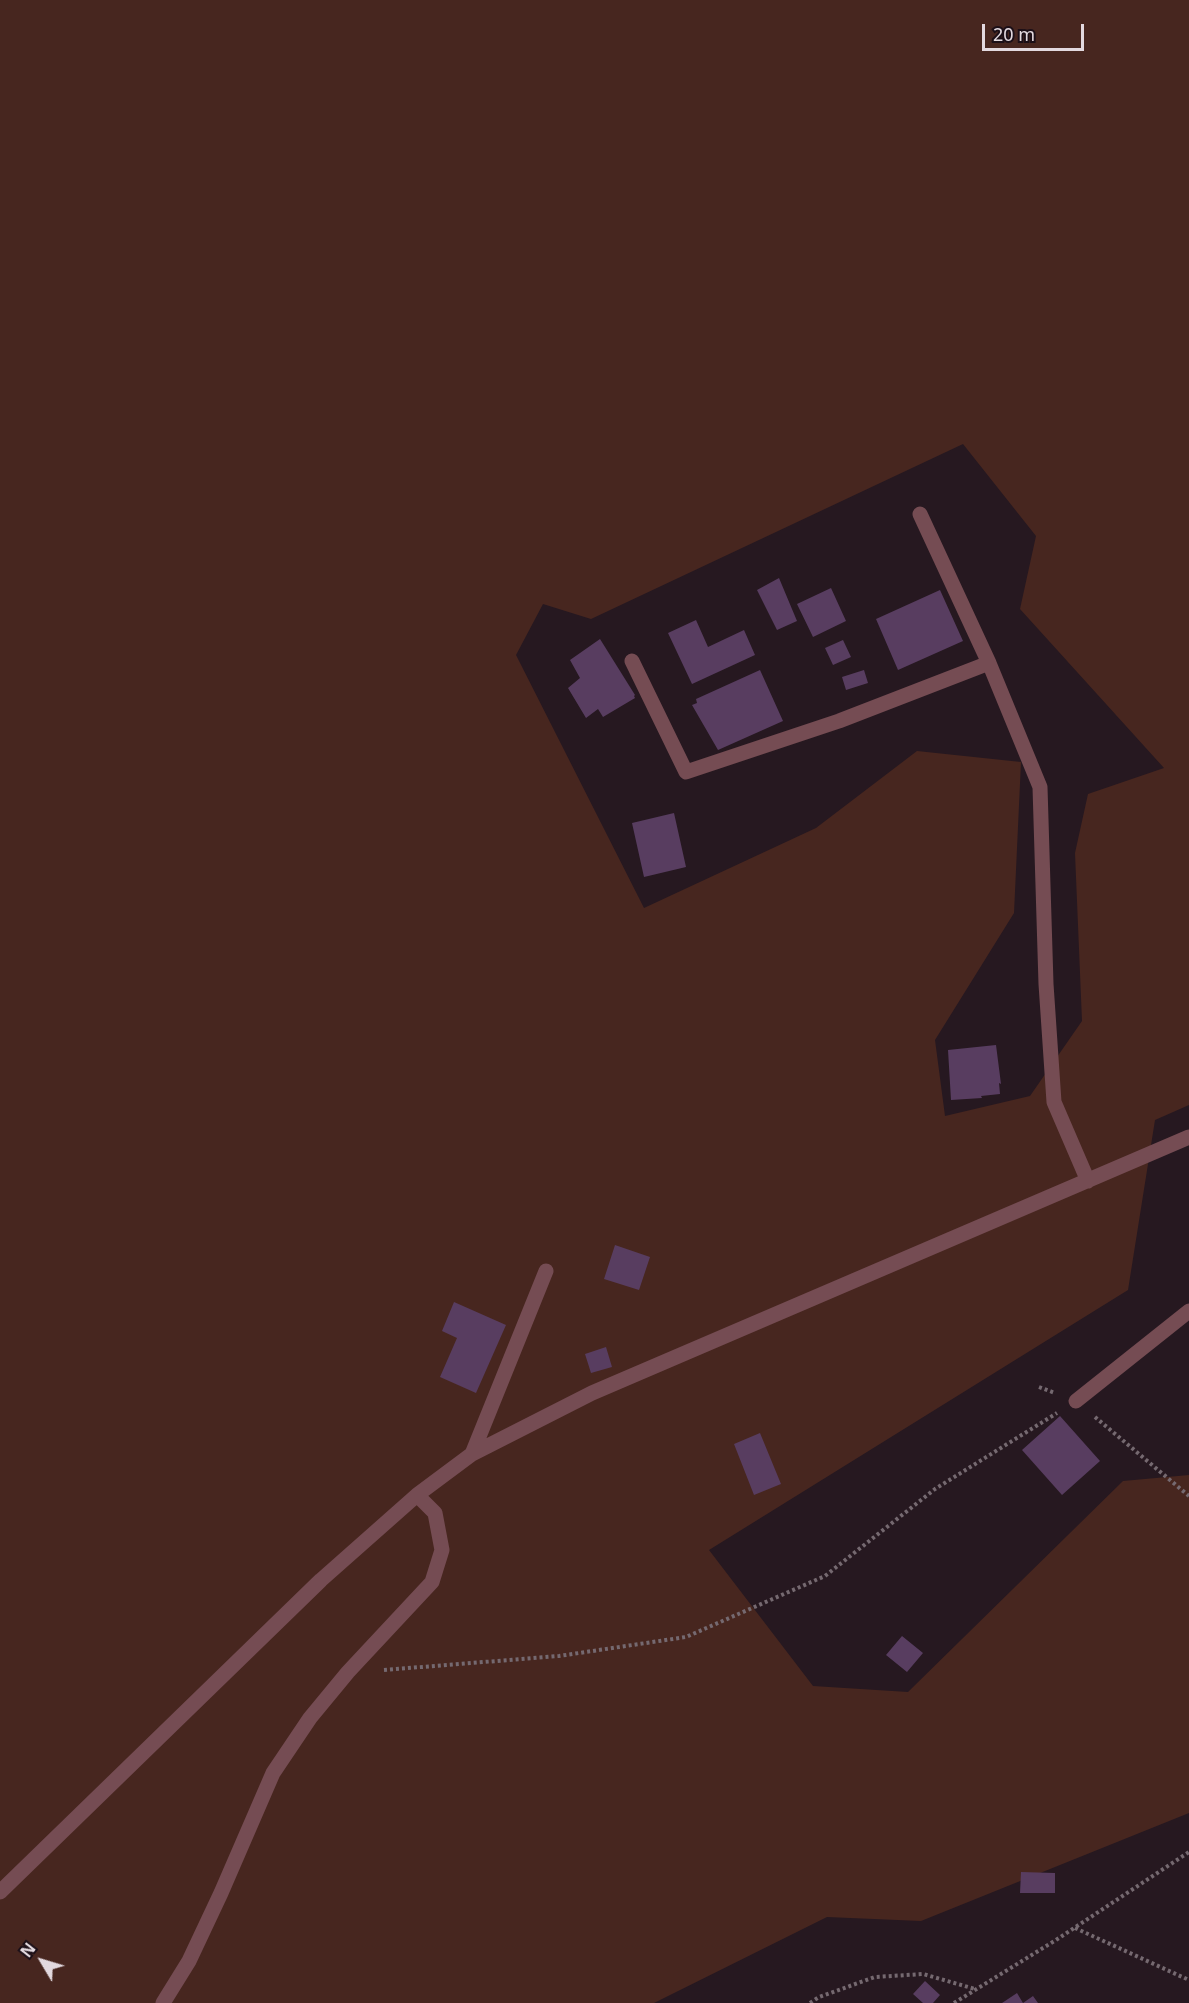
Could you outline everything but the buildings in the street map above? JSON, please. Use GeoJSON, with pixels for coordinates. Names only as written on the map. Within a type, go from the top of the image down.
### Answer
{"type":"FeatureCollection","features":[{"type":"Feature","properties":{"kind":"street"},"geometry":{"type":"LineString","coordinates":[[920,513],[988,663],[1040,787],[1046,984],[1054,1102],[1088,1181]]}},
{"type":"Feature","properties":{"kind":"street"},"geometry":{"type":"LineString","coordinates":[[632,661],[686,772],[839,720],[988,663]]}},
{"type":"Feature","properties":{"kind":"street"},"geometry":{"type":"LineString","coordinates":[[0,1892],[321,1580],[417,1495],[472,1455],[592,1393],[1189,1137]]}},
{"type":"Feature","properties":{"kind":"street"},"geometry":{"type":"LineString","coordinates":[[472,1455],[546,1270]]}},
{"type":"Feature","properties":{"kind":"street"},"geometry":{"type":"LineString","coordinates":[[1076,1401],[1189,1311]]}},
{"type":"Feature","properties":{"kind":"street"},"geometry":{"type":"LineString","coordinates":[[163,2003],[189,1961],[273,1773],[310,1718],[348,1672],[432,1582],[442,1550],[435,1513],[417,1495]]}},
{"type":"Feature","properties":{"kind":"path"},"geometry":{"type":"LineString","coordinates":[[1039,1387],[1076,1401],[1189,1496]]}},
{"type":"Feature","properties":{"kind":"path"},"geometry":{"type":"LineString","coordinates":[[348,1672],[558,1656],[686,1637],[825,1576],[935,1489],[1076,1401]]}},
{"type":"Feature","properties":{"kind":"path"},"geometry":{"type":"LineString","coordinates":[[954,2003],[1189,1852]]}},
{"type":"Feature","properties":{"kind":"path"},"geometry":{"type":"LineString","coordinates":[[1074,1928],[1189,1980]]}},
{"type":"Feature","properties":{"kind":"path"},"geometry":{"type":"LineString","coordinates":[[810,2003],[819,1996],[875,1977],[923,1974],[976,1989]]}},
{"type":"Feature","properties":{"kind":"shaded area"},"geometry":{"type":"Polygon","coordinates":[[[0,0],[1189,0],[1189,1105],[1155,1120],[1128,1290],[709,1550],[813,1686],[908,1692],[1123,1481],[1189,1475],[1189,1813],[921,1921],[827,1917],[654,2003],[0,2003],[0,0]],[[963,444],[591,619],[543,604],[516,655],[644,908],[816,828],[917,751],[1021,762],[1014,913],[935,1040],[945,1116],[1030,1096],[1082,1021],[1075,853],[1088,794],[1164,768],[1020,609],[1036,536],[963,444]]]}}]}
